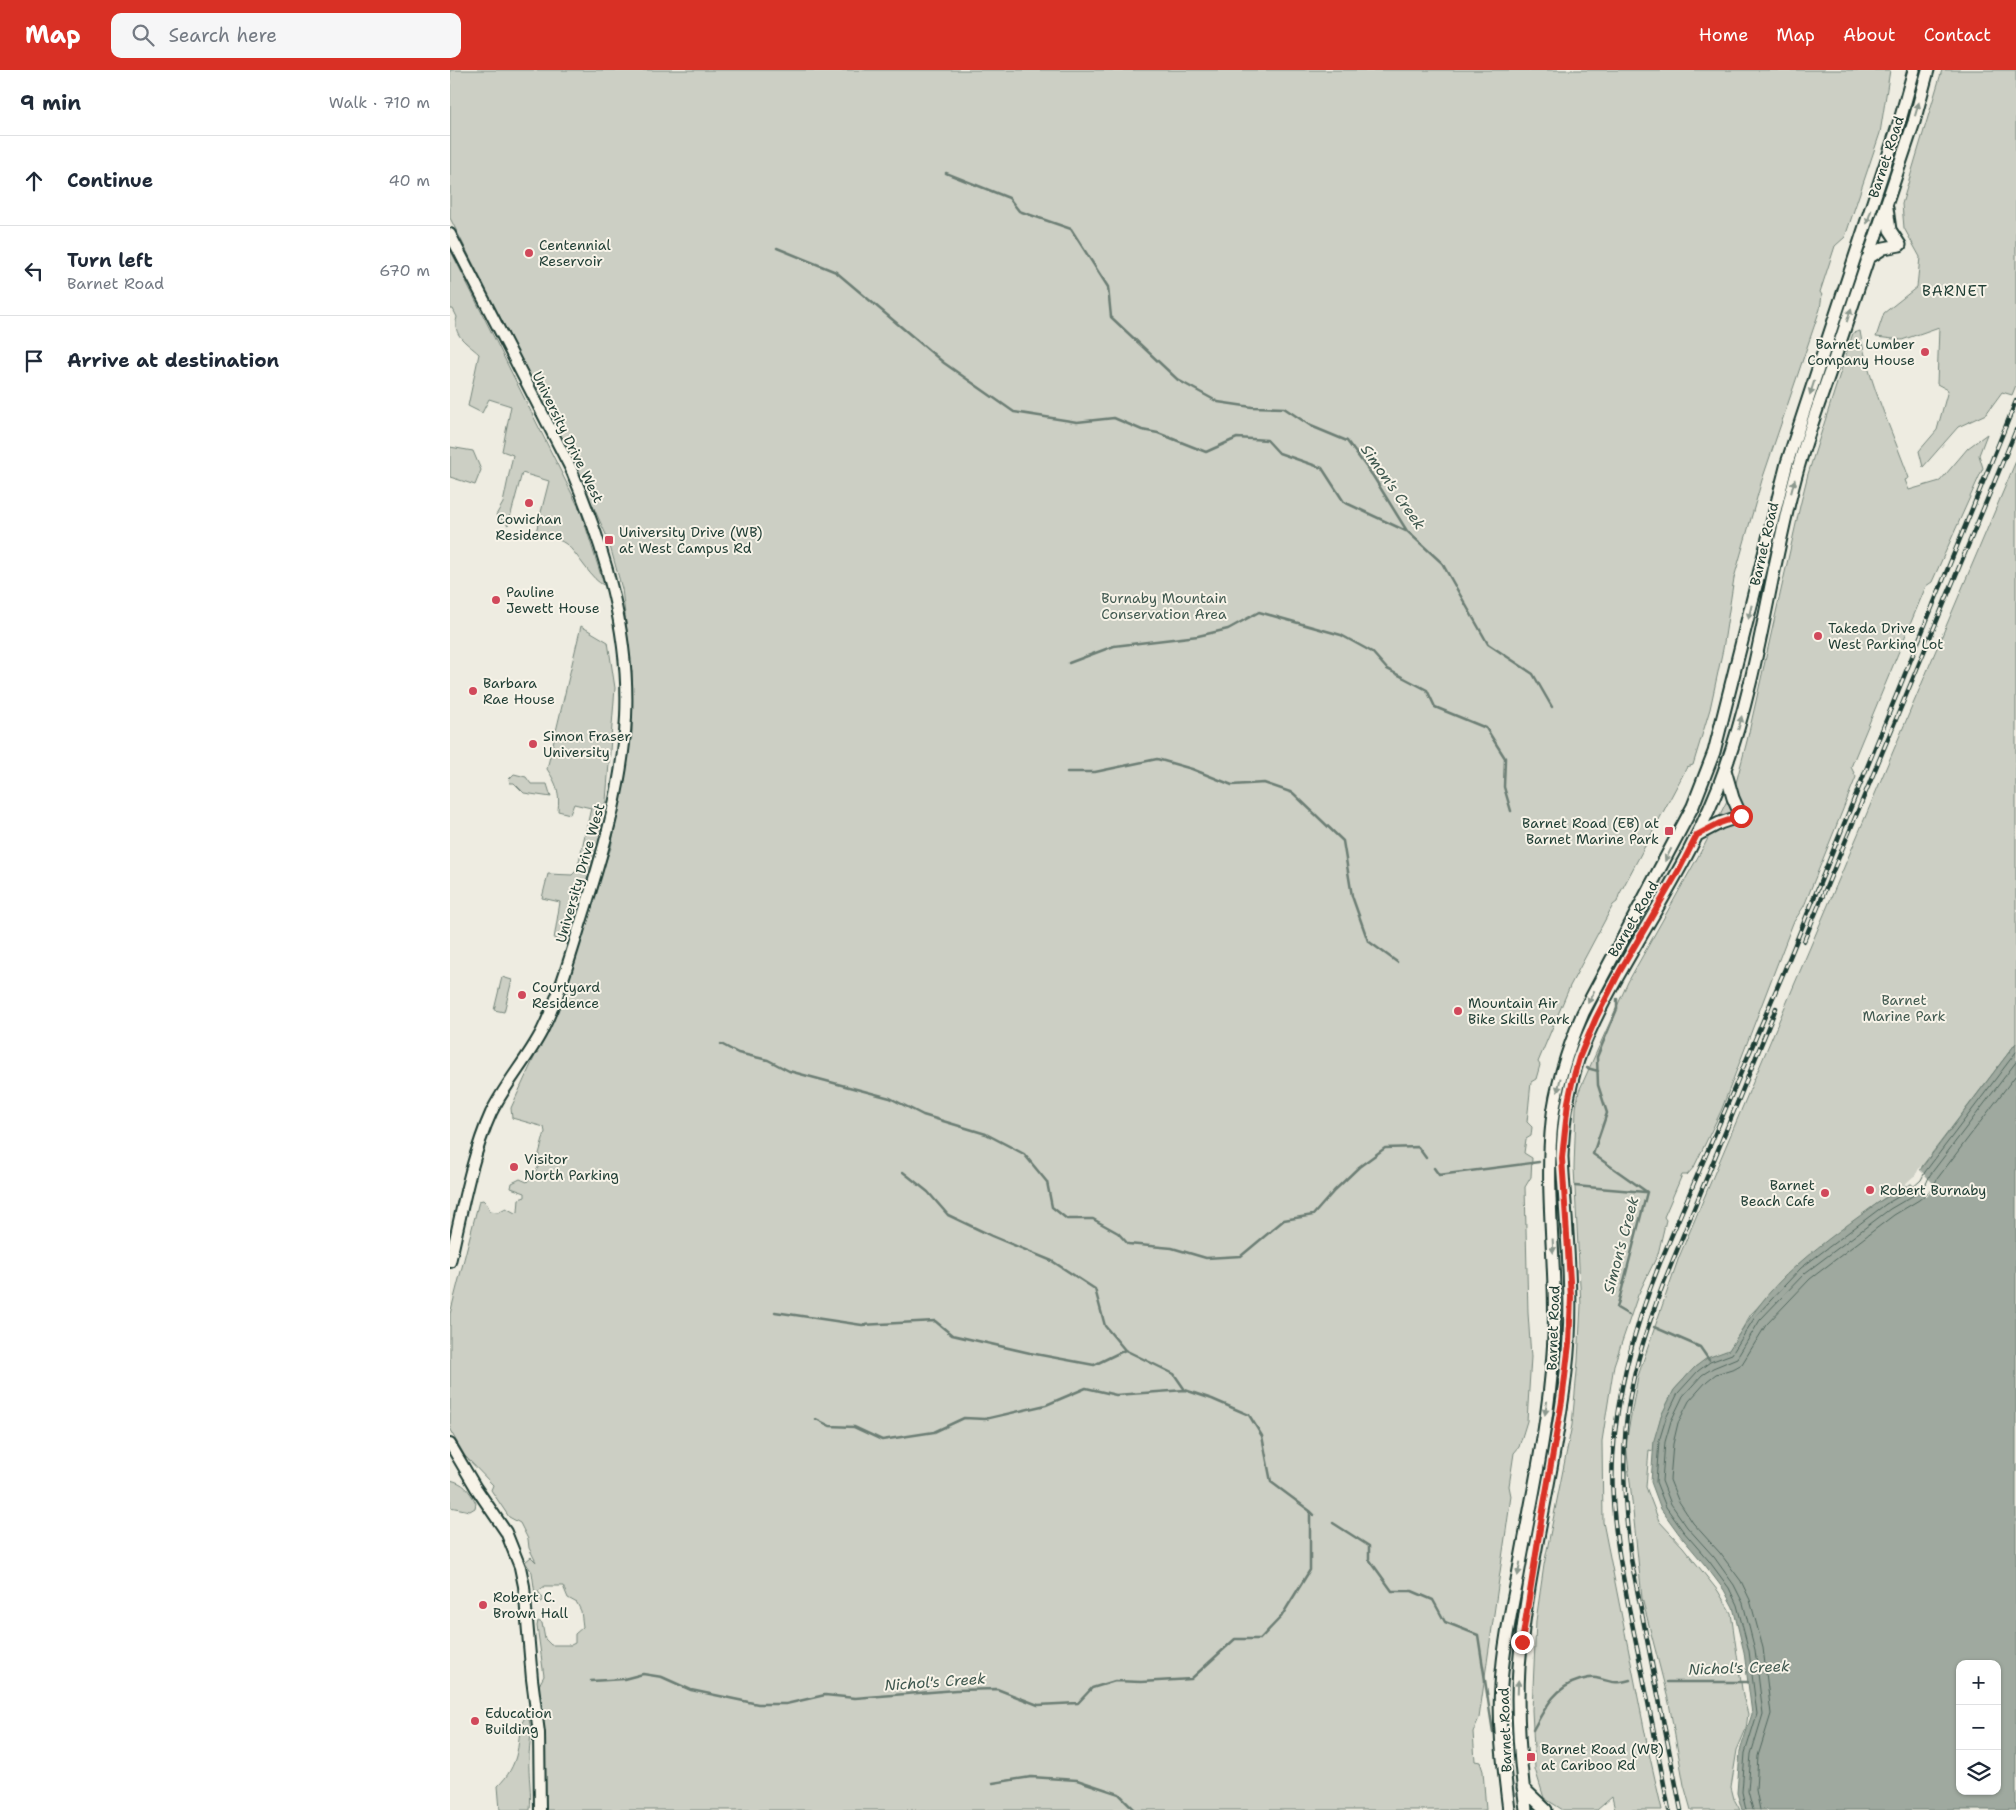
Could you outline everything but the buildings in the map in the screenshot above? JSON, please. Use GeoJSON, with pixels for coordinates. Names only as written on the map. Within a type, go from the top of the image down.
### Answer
{"type":"FeatureCollection","features":[{"type":"Feature","properties":{"kind":"main road","name":"Barnet Road"},"geometry":{"type":"LineString","coordinates":[[1508,1810],[1501,1726],[1501,1684],[1554,1353],[1555,1285],[1551,1139],[1560,1080],[1572,1038],[1583,1013],[1689,814],[1714,752],[1787,463],[1900,120],[1914,70]]}},
{"type":"Feature","properties":{"kind":"main road","name":"Barnet Road"},"geometry":{"type":"LineString","coordinates":[[1526,1810],[1518,1710],[1520,1659],[1562,1401],[1569,1344],[1571,1297],[1562,1158],[1568,1102],[1579,1058],[1596,1018],[1620,971],[1679,870],[1697,835],[1725,770],[1744,706],[1781,533],[1799,466],[1914,122],[1928,70]]}},
{"type":"Feature","properties":{"kind":"main road"},"geometry":{"type":"LineString","coordinates":[[1867,259],[1884,248],[1900,245],[1890,230],[1886,203]]}},
{"type":"Feature","properties":{"kind":"main road"},"geometry":{"type":"LineString","coordinates":[[1697,835],[1720,823],[1741,816],[1733,798],[1725,770]]}},
{"type":"Feature","properties":{"kind":"main road"},"geometry":{"type":"LineString","coordinates":[[1523,1788],[1546,1810]]}},
{"type":"Feature","properties":{"kind":"street","name":"University Drive West"},"geometry":{"type":"LineString","coordinates":[[450,234],[571,469],[587,506],[615,598],[623,644],[626,715],[623,749],[610,827],[561,985],[542,1031],[497,1102],[485,1128],[450,1262]]}},
{"type":"Feature","properties":{"kind":"street"},"geometry":{"type":"LineString","coordinates":[[450,1444],[506,1532],[520,1567],[524,1586],[539,1733],[540,1810]]}},
{"type":"Feature","properties":{"kind":"green space","name":"Burnaby Mountain Conservation Area"},"geometry":{"type":"Polygon","coordinates":[[[450,70],[1890,70],[1880,133],[1845,237],[1835,246],[1820,292],[1822,295],[1820,309],[1762,480],[1734,578],[1723,649],[1710,709],[1693,765],[1687,767],[1617,902],[1613,905],[1570,986],[1538,1062],[1540,1065],[1536,1079],[1531,1082],[1527,1122],[1532,1127],[1531,1136],[1526,1139],[1524,1153],[1532,1158],[1531,1177],[1525,1187],[1531,1357],[1527,1421],[1519,1447],[1514,1453],[1509,1486],[1511,1496],[1479,1718],[1473,1732],[1475,1761],[1480,1762],[1483,1771],[1486,1810],[546,1810],[538,1802],[541,1703],[537,1689],[544,1676],[537,1626],[538,1621],[542,1623],[545,1639],[551,1645],[571,1645],[575,1643],[575,1634],[583,1627],[581,1611],[577,1603],[568,1598],[563,1586],[545,1586],[538,1591],[544,1600],[540,1603],[536,1602],[532,1572],[525,1562],[531,1557],[536,1562],[520,1523],[509,1517],[491,1490],[493,1485],[465,1456],[450,1430],[450,1314],[479,1201],[483,1200],[490,1211],[498,1212],[506,1208],[515,1213],[518,1212],[519,1199],[525,1197],[525,1193],[511,1188],[512,1183],[520,1179],[527,1182],[538,1168],[539,1154],[545,1132],[544,1127],[512,1118],[511,1108],[562,997],[598,881],[611,848],[632,733],[632,673],[622,589],[608,539],[567,449],[450,218],[450,70]]]}},
{"type":"Feature","properties":{"kind":"green space"},"geometry":{"type":"Polygon","coordinates":[[[1942,70],[2016,70],[2016,385],[2012,395],[2002,392],[1986,414],[1958,427],[1923,467],[1919,451],[1937,430],[1948,390],[1937,384],[1939,327],[1902,340],[1876,337],[1884,313],[1917,287],[1920,257],[1904,228],[1902,204],[1942,70]]]}},
{"type":"Feature","properties":{"kind":"green space"},"geometry":{"type":"Polygon","coordinates":[[[450,249],[581,512],[604,585],[599,583],[566,544],[536,532],[549,481],[522,473],[508,525],[496,515],[503,503],[513,455],[502,451],[511,406],[489,399],[482,413],[468,406],[479,354],[458,334],[456,329],[457,317],[453,309],[450,309],[450,249]]]}},
{"type":"Feature","properties":{"kind":"green space"},"geometry":{"type":"Polygon","coordinates":[[[1860,331],[1875,387],[1909,478],[1905,480],[1909,490],[1940,481],[1968,448],[1987,434],[1979,455],[1983,468],[1932,582],[1926,586],[1851,767],[1856,777],[1804,906],[1793,923],[1721,1111],[1694,1167],[1687,1175],[1682,1175],[1664,1217],[1666,1220],[1658,1254],[1638,1295],[1614,1365],[1602,1441],[1603,1522],[1662,1810],[1615,1810],[1612,1797],[1597,1810],[1563,1810],[1544,1798],[1535,1769],[1532,1710],[1536,1621],[1544,1565],[1572,1425],[1578,1361],[1581,1305],[1574,1168],[1576,1108],[1579,1091],[1628,982],[1704,846],[1736,783],[1808,474],[1853,333],[1860,331]]]}},
{"type":"Feature","properties":{"kind":"green space"},"geometry":{"type":"Polygon","coordinates":[[[450,447],[473,451],[481,470],[475,485],[450,477],[450,447]]]}},
{"type":"Feature","properties":{"kind":"green space","name":"Barnet Marine Park"},"geometry":{"type":"Polygon","coordinates":[[[2016,461],[2016,1043],[1907,1186],[1883,1199],[1798,1265],[1751,1314],[1729,1351],[1695,1367],[1674,1390],[1661,1416],[1653,1451],[1649,1450],[1646,1487],[1659,1521],[1683,1547],[1718,1591],[1731,1613],[1743,1696],[1748,1714],[1746,1729],[1737,1750],[1731,1787],[1734,1799],[1740,1810],[1691,1810],[1684,1785],[1669,1703],[1642,1598],[1626,1443],[1638,1376],[1679,1257],[2016,461]]]}},
{"type":"Feature","properties":{"kind":"green space"},"geometry":{"type":"Polygon","coordinates":[[[581,626],[608,642],[615,688],[606,801],[600,814],[601,832],[597,852],[565,938],[554,939],[560,902],[542,898],[548,874],[572,875],[577,870],[591,808],[574,804],[570,814],[558,811],[559,799],[557,789],[547,769],[581,626]]]}},
{"type":"Feature","properties":{"kind":"green space"},"geometry":{"type":"Polygon","coordinates":[[[514,774],[526,777],[531,784],[547,784],[551,797],[524,793],[514,783],[510,783],[509,779],[514,774]]]}},
{"type":"Feature","properties":{"kind":"green space"},"geometry":{"type":"Polygon","coordinates":[[[502,977],[512,980],[504,1012],[494,1010],[502,977]]]}},
{"type":"Feature","properties":{"kind":"green space"},"geometry":{"type":"Polygon","coordinates":[[[450,1480],[463,1485],[476,1503],[475,1508],[470,1511],[450,1507],[450,1480]]]}},
{"type":"Feature","properties":{"kind":"green space"},"geometry":{"type":"Polygon","coordinates":[[[527,1715],[531,1731],[529,1765],[530,1810],[500,1810],[498,1786],[508,1775],[514,1762],[522,1723],[527,1715]]]}},
{"type":"Feature","properties":{"kind":"water"},"geometry":{"type":"Polygon","coordinates":[[[2016,1043],[2016,1810],[1742,1810],[1737,1793],[1740,1751],[1752,1714],[1744,1652],[1733,1607],[1724,1590],[1661,1509],[1651,1482],[1654,1440],[1661,1416],[1674,1390],[1695,1367],[1707,1358],[1729,1350],[1777,1284],[1817,1248],[1882,1200],[1904,1188],[1917,1176],[2016,1043]]]}},
{"type":"Feature","properties":{"kind":"pier"},"geometry":{"type":"Polygon","coordinates":[[[1922,1164],[1920,1170],[1936,1186],[1926,1197],[1911,1183],[1907,1186],[1905,1184],[1915,1175],[1922,1164]]]}},
{"type":"Feature","properties":{"kind":"waterway","name":"Simon's Creek"},"geometry":{"type":"LineString","coordinates":[[946,173],[1009,198],[1019,211],[1071,229],[1108,287],[1111,317],[1178,380],[1218,402],[1252,407],[1284,408],[1311,426],[1347,441],[1373,476],[1407,531],[1442,563],[1488,644],[1533,674],[1552,707]]}},
{"type":"Feature","properties":{"kind":"waterway"},"geometry":{"type":"LineString","coordinates":[[777,248],[836,272],[944,363],[1014,412],[1077,422],[1114,418],[1142,430],[1158,433],[1206,452],[1237,438],[1267,440],[1279,453],[1322,468],[1344,502],[1406,531]]}},
{"type":"Feature","properties":{"kind":"waterway","name":"Simon's Creek"},"geometry":{"type":"LineString","coordinates":[[1069,663],[1114,646],[1198,636],[1228,629],[1259,612],[1341,635],[1372,652],[1387,669],[1427,690],[1435,707],[1486,728],[1505,758],[1504,787],[1511,811]]}},
{"type":"Feature","properties":{"kind":"waterway"},"geometry":{"type":"LineString","coordinates":[[1067,772],[1095,772],[1157,759],[1192,769],[1232,785],[1264,783],[1293,793],[1343,841],[1352,896],[1368,941],[1397,962]]}},
{"type":"Feature","properties":{"kind":"waterway","name":"Simon's Creek"},"geometry":{"type":"LineString","coordinates":[[1617,999],[1617,1009],[1597,1057],[1598,1085],[1607,1113],[1593,1154],[1647,1192]]}},
{"type":"Feature","properties":{"kind":"waterway"},"geometry":{"type":"LineString","coordinates":[[721,1044],[738,1053],[768,1060],[789,1071],[890,1098],[923,1115],[986,1134],[1024,1154],[1047,1182],[1052,1207],[1067,1219],[1093,1219],[1118,1233],[1128,1244],[1172,1248],[1206,1258],[1241,1256],[1284,1220],[1313,1215],[1359,1167],[1385,1148],[1418,1147],[1426,1158]]}},
{"type":"Feature","properties":{"kind":"waterway"},"geometry":{"type":"LineString","coordinates":[[1587,1068],[1598,1071]]}},
{"type":"Feature","properties":{"kind":"waterway"},"geometry":{"type":"LineString","coordinates":[[1434,1168],[1439,1175],[1539,1162]]}},
{"type":"Feature","properties":{"kind":"waterway"},"geometry":{"type":"LineString","coordinates":[[903,1172],[928,1192],[948,1215],[1052,1261],[1095,1289],[1105,1326],[1125,1350],[1174,1374],[1185,1390],[1249,1415],[1262,1436],[1271,1482],[1310,1511]]}},
{"type":"Feature","properties":{"kind":"waterway"},"geometry":{"type":"LineString","coordinates":[[1575,1186],[1645,1192]]}},
{"type":"Feature","properties":{"kind":"waterway","name":"Simon's Creek"},"geometry":{"type":"LineString","coordinates":[[1629,1315],[1617,1308],[1647,1192]]}},
{"type":"Feature","properties":{"kind":"waterway"},"geometry":{"type":"LineString","coordinates":[[775,1312],[862,1325],[935,1321],[952,1335],[1094,1365],[1125,1350]]}},
{"type":"Feature","properties":{"kind":"waterway","name":"Simon's Creek"},"geometry":{"type":"LineString","coordinates":[[1654,1327],[1700,1347],[1709,1360]]}},
{"type":"Feature","properties":{"kind":"waterway"},"geometry":{"type":"LineString","coordinates":[[816,1419],[830,1426],[854,1427],[882,1440],[934,1432],[964,1418],[985,1419],[1046,1405],[1086,1388],[1116,1395],[1185,1390]]}},
{"type":"Feature","properties":{"kind":"waterway","name":"Nichol's Creek"},"geometry":{"type":"LineString","coordinates":[[591,1681],[624,1679],[643,1674],[662,1677],[691,1690],[758,1704],[786,1704],[825,1695],[855,1698],[956,1690],[997,1689],[1038,1705],[1078,1703],[1092,1688],[1115,1681],[1141,1682],[1191,1679],[1235,1639],[1260,1639],[1281,1617],[1310,1570],[1310,1511],[1314,1515]]}},
{"type":"Feature","properties":{"kind":"waterway","name":"Nichol's Creek"},"geometry":{"type":"LineString","coordinates":[[1333,1523],[1369,1546],[1369,1559],[1392,1591],[1412,1591],[1433,1600],[1445,1622],[1478,1635],[1493,1732]]}},
{"type":"Feature","properties":{"kind":"waterway","name":"Nichol's Creek"},"geometry":{"type":"LineString","coordinates":[[1533,1730],[1552,1699],[1571,1683],[1592,1678],[1616,1682],[1630,1680]]}},
{"type":"Feature","properties":{"kind":"waterway","name":"Nichol's Creek"},"geometry":{"type":"LineString","coordinates":[[1667,1682],[1748,1682]]}},
{"type":"Feature","properties":{"kind":"waterway"},"geometry":{"type":"LineString","coordinates":[[993,1783],[1031,1777],[1077,1780],[1119,1794],[1135,1810]]}},
{"type":"Feature","properties":{"kind":"railway"},"geometry":{"type":"LineString","coordinates":[[1669,1810],[1622,1574],[1615,1527],[1612,1480],[1613,1456],[1623,1381],[1635,1333],[1660,1263],[1785,969],[2016,401]]}},
{"type":"Feature","properties":{"kind":"railway"},"geometry":{"type":"LineString","coordinates":[[1804,941],[2016,430]]}},
{"type":"Feature","properties":{"kind":"railway"},"geometry":{"type":"LineString","coordinates":[[1681,1810],[1631,1559],[1626,1519],[1624,1478],[1627,1416],[1636,1367],[1644,1338],[1664,1282],[1776,1008]]}},
{"type":"Feature","properties":{"kind":"place","name":"Centennial Reservoir"},"geometry":{"type":"Point","coordinates":[529,253]}},
{"type":"Feature","properties":{"kind":"place","name":"Barnet Lumber Company House"},"geometry":{"type":"Point","coordinates":[1925,352]}},
{"type":"Feature","properties":{"kind":"place","name":"Cowichan Residence"},"geometry":{"type":"Point","coordinates":[529,503]}},
{"type":"Feature","properties":{"kind":"place","name":"University Drive (WB) at West Campus Rd"},"geometry":{"type":"Point","coordinates":[609,540]}},
{"type":"Feature","properties":{"kind":"place","name":"Pauline Jewett House"},"geometry":{"type":"Point","coordinates":[496,600]}},
{"type":"Feature","properties":{"kind":"place","name":"Takeda Drive West Parking Lot"},"geometry":{"type":"Point","coordinates":[1818,636]}},
{"type":"Feature","properties":{"kind":"place","name":"Barbara Rae House"},"geometry":{"type":"Point","coordinates":[473,691]}},
{"type":"Feature","properties":{"kind":"place","name":"Simon Fraser University"},"geometry":{"type":"Point","coordinates":[533,744]}},
{"type":"Feature","properties":{"kind":"place","name":"Barnet Road (EB) at Barnet Marine Park"},"geometry":{"type":"Point","coordinates":[1669,831]}},
{"type":"Feature","properties":{"kind":"place","name":"Courtyard Residence"},"geometry":{"type":"Point","coordinates":[522,995]}},
{"type":"Feature","properties":{"kind":"place","name":"Mountain Air Bike Skills Park"},"geometry":{"type":"Point","coordinates":[1458,1011]}},
{"type":"Feature","properties":{"kind":"place","name":"Visitor North Parking"},"geometry":{"type":"Point","coordinates":[514,1167]}},
{"type":"Feature","properties":{"kind":"place","name":"Robert Burnaby"},"geometry":{"type":"Point","coordinates":[1870,1190]}},
{"type":"Feature","properties":{"kind":"place","name":"Barnet Beach Cafe"},"geometry":{"type":"Point","coordinates":[1825,1193]}},
{"type":"Feature","properties":{"kind":"place","name":"Robert C. Brown Hall"},"geometry":{"type":"Point","coordinates":[483,1605]}},
{"type":"Feature","properties":{"kind":"place","name":"Education Building"},"geometry":{"type":"Point","coordinates":[475,1721]}},
{"type":"Feature","properties":{"kind":"place","name":"Barnet Road (WB) at Cariboo Rd"},"geometry":{"type":"Point","coordinates":[1531,1757]}},
{"type":"Feature","properties":{"kind":"district","name":"BARNET"},"geometry":{"type":"Point","coordinates":[1955,291]}},
{"type":"Feature","properties":{"kind":"route"},"geometry":{"type":"LineString","coordinates":[[1522,1642],[1562,1401],[1569,1344],[1571,1297],[1562,1158],[1563,1137],[1572,1083],[1579,1058],[1596,1018],[1620,971],[1679,870],[1697,835],[1720,823],[1741,816]]}}]}
